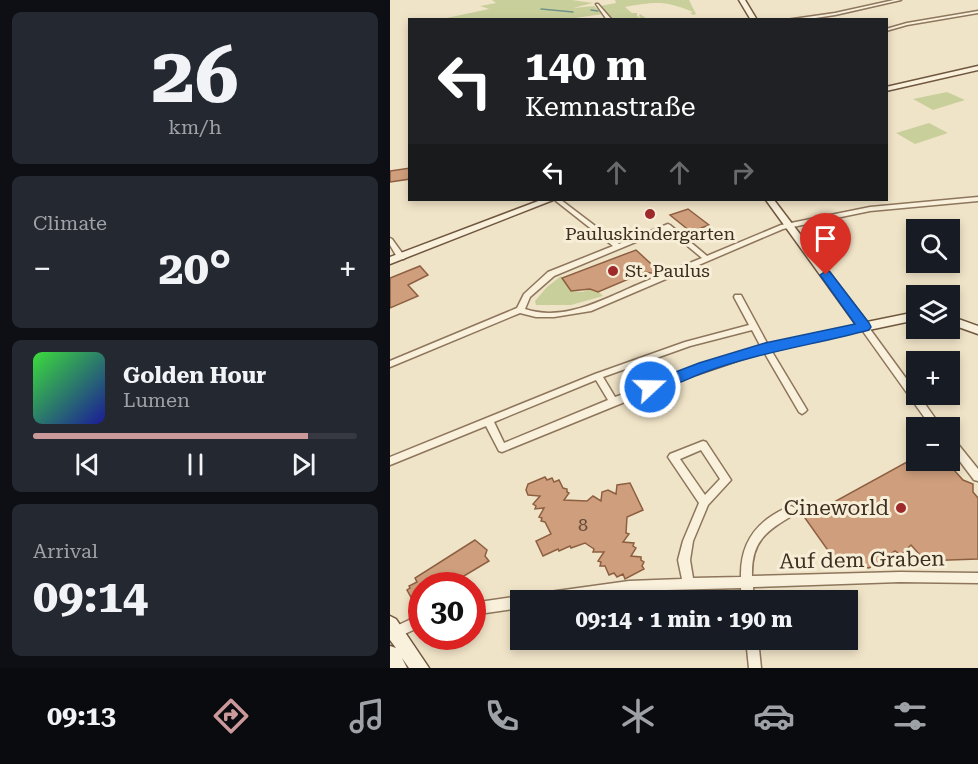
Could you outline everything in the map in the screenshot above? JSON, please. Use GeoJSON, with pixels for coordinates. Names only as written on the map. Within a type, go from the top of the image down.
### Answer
{"type":"FeatureCollection","features":[{"type":"Feature","properties":{"kind":"main road"},"geometry":{"type":"LineString","coordinates":[[742,0],[753,18]]}},
{"type":"Feature","properties":{"kind":"main road"},"geometry":{"type":"LineString","coordinates":[[888,89],[978,68]]}},
{"type":"Feature","properties":{"kind":"main road"},"geometry":{"type":"LineString","coordinates":[[390,261],[545,201]]}},
{"type":"Feature","properties":{"kind":"main road"},"geometry":{"type":"LineString","coordinates":[[771,201],[864,327],[906,318]]}},
{"type":"Feature","properties":{"kind":"main road"},"geometry":{"type":"LineString","coordinates":[[960,324],[978,330]]}},
{"type":"Feature","properties":{"kind":"main road"},"geometry":{"type":"LineString","coordinates":[[393,628],[420,668]]}},
{"type":"Feature","properties":{"kind":"main road"},"geometry":{"type":"LineString","coordinates":[[390,655],[398,668]]}},
{"type":"Feature","properties":{"kind":"street"},"geometry":{"type":"LineString","coordinates":[[804,18],[835,14],[899,0]]}},
{"type":"Feature","properties":{"kind":"street"},"geometry":{"type":"LineString","coordinates":[[597,5],[608,18]]}},
{"type":"Feature","properties":{"kind":"street"},"geometry":{"type":"LineString","coordinates":[[888,29],[978,12]]}},
{"type":"Feature","properties":{"kind":"street"},"geometry":{"type":"LineString","coordinates":[[835,14],[842,18]]}},
{"type":"Feature","properties":{"kind":"street"},"geometry":{"type":"LineString","coordinates":[[390,364],[520,310],[533,314],[550,314],[588,309],[789,225],[870,209],[978,199]]}},
{"type":"Feature","properties":{"kind":"street"},"geometry":{"type":"LineString","coordinates":[[559,201],[617,246]]}},
{"type":"Feature","properties":{"kind":"street"},"geometry":{"type":"LineString","coordinates":[[520,310],[527,296],[551,274],[668,226],[707,259]]}},
{"type":"Feature","properties":{"kind":"street"},"geometry":{"type":"LineString","coordinates":[[390,240],[401,257]]}},
{"type":"Feature","properties":{"kind":"street"},"geometry":{"type":"LineString","coordinates":[[738,297],[802,410]]}},
{"type":"Feature","properties":{"kind":"street"},"geometry":{"type":"LineString","coordinates":[[390,461],[598,376],[688,344],[754,327]]}},
{"type":"Feature","properties":{"kind":"street"},"geometry":{"type":"LineString","coordinates":[[489,422],[502,448],[613,401],[704,367],[765,348],[864,327],[930,417]]}},
{"type":"Feature","properties":{"kind":"street"},"geometry":{"type":"LineString","coordinates":[[598,376],[613,401]]}},
{"type":"Feature","properties":{"kind":"street"},"geometry":{"type":"LineString","coordinates":[[689,585],[684,560],[688,541],[704,502],[726,480],[702,444],[674,457],[704,502]]}},
{"type":"Feature","properties":{"kind":"street"},"geometry":{"type":"LineString","coordinates":[[960,454],[978,477]]}},
{"type":"Feature","properties":{"kind":"street","name":"Auf dem Graben"},"geometry":{"type":"LineString","coordinates":[[747,590],[746,560],[752,543],[766,524],[791,511]]}},
{"type":"Feature","properties":{"kind":"street","name":"Auf dem Graben"},"geometry":{"type":"LineString","coordinates":[[602,590],[629,586],[900,577],[978,578]]}},
{"type":"Feature","properties":{"kind":"street"},"geometry":{"type":"LineString","coordinates":[[486,607],[510,603]]}},
{"type":"Feature","properties":{"kind":"street"},"geometry":{"type":"LineString","coordinates":[[393,628],[408,624]]}},
{"type":"Feature","properties":{"kind":"street"},"geometry":{"type":"LineString","coordinates":[[753,650],[755,668]]}},
{"type":"Feature","properties":{"kind":"green space"},"geometry":{"type":"Polygon","coordinates":[[[492,0],[572,0],[593,3],[573,8],[594,6],[603,14],[575,18],[446,18],[489,9],[480,6],[496,3],[492,0]]]}},
{"type":"Feature","properties":{"kind":"green space"},"geometry":{"type":"Polygon","coordinates":[[[615,0],[689,0],[696,14],[693,15],[690,13],[693,12],[674,5],[652,3],[625,7],[632,13],[637,13],[640,18],[611,18],[600,6],[616,3],[615,0]]]}},
{"type":"Feature","properties":{"kind":"green space"},"geometry":{"type":"Polygon","coordinates":[[[947,92],[965,100],[933,110],[913,99],[947,92]]]}},
{"type":"Feature","properties":{"kind":"green space"},"geometry":{"type":"Polygon","coordinates":[[[929,123],[948,133],[915,144],[896,133],[929,123]]]}},
{"type":"Feature","properties":{"kind":"green space"},"geometry":{"type":"Polygon","coordinates":[[[561,276],[571,291],[583,292],[593,287],[592,291],[599,292],[603,296],[571,305],[536,305],[535,301],[547,287],[561,276]]]}},
{"type":"Feature","properties":{"kind":"building"},"geometry":{"type":"Polygon","coordinates":[[[408,168],[408,179],[390,182],[390,171],[408,168]]]}},
{"type":"Feature","properties":{"kind":"building"},"geometry":{"type":"Polygon","coordinates":[[[688,209],[709,225],[691,232],[670,215],[688,209]]]}},
{"type":"Feature","properties":{"kind":"building","name":"St. Paulus"},"geometry":{"type":"Polygon","coordinates":[[[636,250],[661,273],[645,272],[598,292],[590,289],[571,291],[562,278],[636,250]]]}},
{"type":"Feature","properties":{"kind":"building"},"geometry":{"type":"Polygon","coordinates":[[[420,266],[428,275],[408,285],[418,296],[390,308],[390,278],[420,266]]]}},
{"type":"Feature","properties":{"kind":"building","name":"Cineworld"},"geometry":{"type":"Polygon","coordinates":[[[906,462],[906,471],[955,471],[963,480],[973,484],[973,492],[978,498],[978,559],[921,561],[920,555],[911,545],[901,555],[895,551],[869,568],[834,563],[832,556],[805,518],[906,462]]]}},
{"type":"Feature","properties":{"kind":"building"},"geometry":{"type":"Polygon","coordinates":[[[545,477],[547,480],[552,478],[554,482],[559,480],[563,488],[567,489],[569,493],[564,500],[587,501],[593,496],[601,501],[602,492],[608,490],[616,494],[617,485],[630,483],[643,510],[627,517],[626,533],[629,534],[623,542],[634,543],[633,546],[636,548],[631,556],[641,557],[644,569],[625,579],[623,574],[617,577],[614,573],[609,575],[605,566],[600,566],[601,562],[598,561],[604,552],[593,552],[594,549],[585,543],[559,551],[558,549],[543,556],[536,541],[551,534],[545,522],[539,517],[544,508],[535,509],[536,506],[533,504],[540,496],[528,495],[526,490],[528,484],[545,477]]]}},
{"type":"Feature","properties":{"kind":"building"},"geometry":{"type":"Polygon","coordinates":[[[475,540],[487,550],[485,556],[489,561],[471,572],[424,572],[475,540]]]}},
{"type":"Feature","properties":{"kind":"waterway"},"geometry":{"type":"LineString","coordinates":[[541,9],[573,12]]}},
{"type":"Feature","properties":{"kind":"waterway"},"geometry":{"type":"LineString","coordinates":[[591,10],[598,11]]}},
{"type":"Feature","properties":{"kind":"place","name":"Pauluskindergarten"},"geometry":{"type":"Point","coordinates":[650,214]}},
{"type":"Feature","properties":{"kind":"place","name":"St. Paulus"},"geometry":{"type":"Point","coordinates":[613,271]}},
{"type":"Feature","properties":{"kind":"place","name":"Cineworld"},"geometry":{"type":"Point","coordinates":[901,508]}},
{"type":"Feature","properties":{"kind":"route"},"geometry":{"type":"LineString","coordinates":[[650,387],[765,348],[864,327],[826,275]]}}]}
